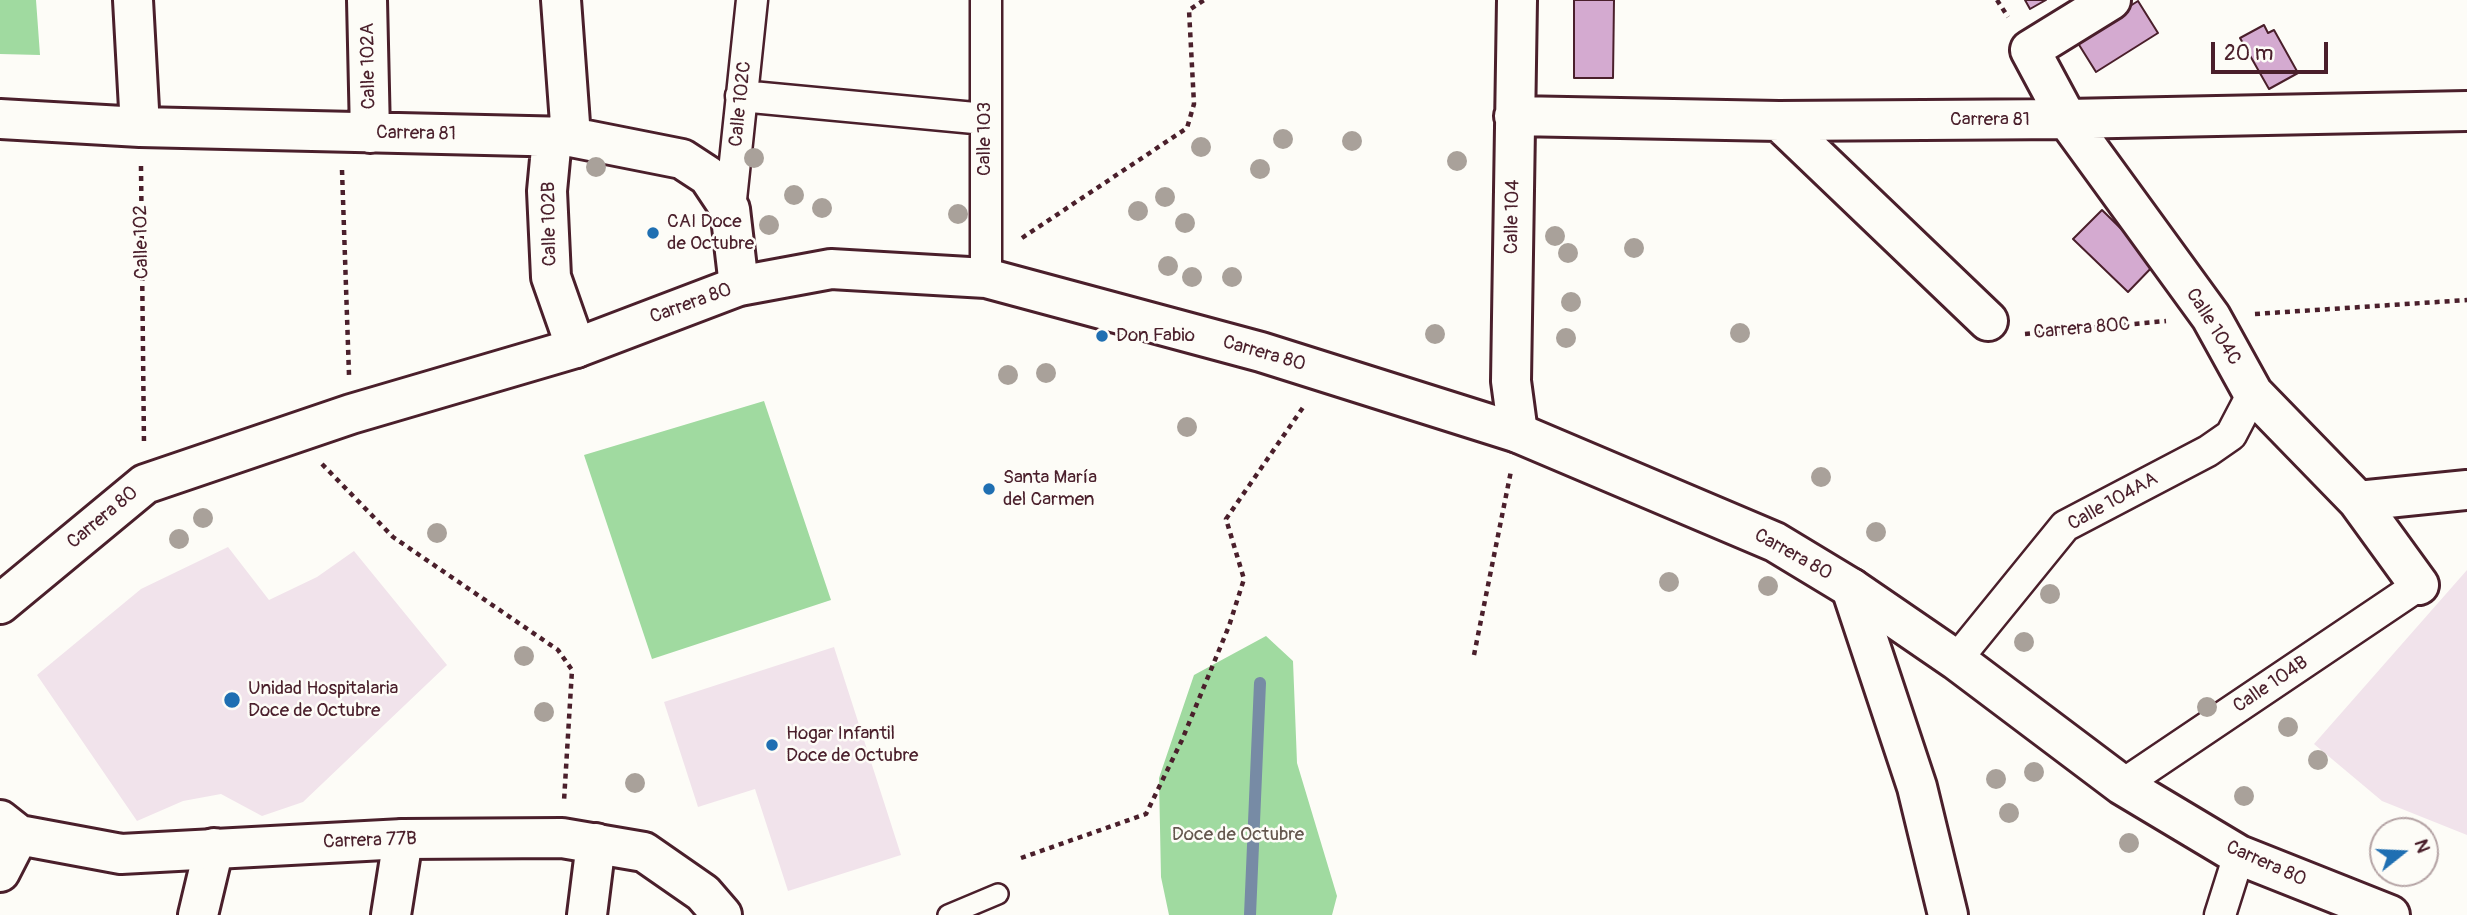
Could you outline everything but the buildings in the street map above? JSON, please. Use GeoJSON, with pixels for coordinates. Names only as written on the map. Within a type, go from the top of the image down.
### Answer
{"type":"FeatureCollection","features":[{"type":"Feature","properties":{"kind":"street"},"geometry":{"type":"LineString","coordinates":[[133,0],[140,127]]}},
{"type":"Feature","properties":{"kind":"street","name":"Calle 102A"},"geometry":{"type":"LineString","coordinates":[[356,132],[367,0]]}},
{"type":"Feature","properties":{"kind":"street","name":"Calle 102B"},"geometry":{"type":"LineString","coordinates":[[561,0],[562,137],[547,191],[551,277],[576,348]]}},
{"type":"Feature","properties":{"kind":"street","name":"Calle 102C"},"geometry":{"type":"LineString","coordinates":[[730,209],[752,0]]}},
{"type":"Feature","properties":{"kind":"street","name":"Calle 103"},"geometry":{"type":"LineString","coordinates":[[986,0],[986,278]]}},
{"type":"Feature","properties":{"kind":"street","name":"Calle 104"},"geometry":{"type":"LineString","coordinates":[[1517,0],[1511,381],[1517,433]]}},
{"type":"Feature","properties":{"kind":"street","name":"Calle 104C"},"geometry":{"type":"LineString","coordinates":[[2111,0],[2030,50],[2067,119],[2211,317],[2253,393],[2358,500],[2419,585]]}},
{"type":"Feature","properties":{"kind":"street"},"geometry":{"type":"LineString","coordinates":[[741,96],[985,119]]}},
{"type":"Feature","properties":{"kind":"street","name":"Carrera 81"},"geometry":{"type":"LineString","coordinates":[[1514,116],[1779,121],[2067,119],[2467,111]]}},
{"type":"Feature","properties":{"kind":"street","name":"Carrera 81"},"geometry":{"type":"LineString","coordinates":[[0,120],[140,127],[562,137],[682,159],[708,176],[730,209],[739,286]]}},
{"type":"Feature","properties":{"kind":"street"},"geometry":{"type":"LineString","coordinates":[[1779,121],[1988,321]]}},
{"type":"Feature","properties":{"kind":"street","name":"Carrera 80"},"geometry":{"type":"LineString","coordinates":[[0,604],[145,484],[292,433],[576,348],[739,286],[831,269],[986,278],[1261,352],[1517,433],[1774,542],[1851,588],[1956,660],[2122,785],[2239,855],[2389,915]]}},
{"type":"Feature","properties":{"kind":"street","name":"Calle 104AA"},"geometry":{"type":"LineString","coordinates":[[1956,660],[2065,526],[2208,451],[2231,435],[2253,393]]}},
{"type":"Feature","properties":{"kind":"street"},"geometry":{"type":"LineString","coordinates":[[2358,500],[2467,490]]}},
{"type":"Feature","properties":{"kind":"street","name":"Calle 104B"},"geometry":{"type":"LineString","coordinates":[[2122,785],[2419,585]]}},
{"type":"Feature","properties":{"kind":"street"},"geometry":{"type":"LineString","coordinates":[[1851,588],[1917,787],[1948,915]]}},
{"type":"Feature","properties":{"kind":"street"},"geometry":{"type":"LineString","coordinates":[[0,872],[10,828]]}},
{"type":"Feature","properties":{"kind":"street","name":"Carrera 77B"},"geometry":{"type":"LineString","coordinates":[[10,828],[121,854],[403,839],[579,840],[644,852],[703,893],[722,915]]}},
{"type":"Feature","properties":{"kind":"street"},"geometry":{"type":"LineString","coordinates":[[391,915],[403,839]]}},
{"type":"Feature","properties":{"kind":"street"},"geometry":{"type":"LineString","coordinates":[[579,840],[587,915]]}},
{"type":"Feature","properties":{"kind":"street"},"geometry":{"type":"LineString","coordinates":[[198,915],[214,848]]}},
{"type":"Feature","properties":{"kind":"street"},"geometry":{"type":"LineString","coordinates":[[2220,915],[2239,855]]}},
{"type":"Feature","properties":{"kind":"lane"},"geometry":{"type":"LineString","coordinates":[[948,915],[998,894]]}},
{"type":"Feature","properties":{"kind":"path"},"geometry":{"type":"LineString","coordinates":[[1012,245],[1187,128],[1194,104],[1189,10],[1203,0]]}},
{"type":"Feature","properties":{"kind":"path","name":"Calle 102"},"geometry":{"type":"LineString","coordinates":[[140,127],[145,484]]}},
{"type":"Feature","properties":{"kind":"path"},"geometry":{"type":"LineString","coordinates":[[351,414],[356,132]]}},
{"type":"Feature","properties":{"kind":"path","name":"Carrera 80C"},"geometry":{"type":"LineString","coordinates":[[1988,321],[2023,334],[2211,317],[2467,300]]}},
{"type":"Feature","properties":{"kind":"path"},"geometry":{"type":"LineString","coordinates":[[1021,858],[1146,814],[1182,740],[1229,626],[1244,579],[1226,519],[1306,402]]}},
{"type":"Feature","properties":{"kind":"path"},"geometry":{"type":"LineString","coordinates":[[292,433],[393,537],[558,650],[572,670],[579,840]]}},
{"type":"Feature","properties":{"kind":"path"},"geometry":{"type":"LineString","coordinates":[[1474,655],[1517,433]]}},
{"type":"Feature","properties":{"kind":"shaded area","name":"Unidad Hospitalaria Doce de Octubre"},"geometry":{"type":"Polygon","coordinates":[[[228,547],[269,600],[317,577],[354,551],[447,665],[303,802],[262,816],[221,794],[183,801],[137,821],[37,675],[141,589],[228,547]]]}},
{"type":"Feature","properties":{"kind":"shaded area"},"geometry":{"type":"Polygon","coordinates":[[[2467,570],[2467,835],[2439,824],[2439,817],[2422,817],[2382,801],[2314,744],[2467,570]]]}},
{"type":"Feature","properties":{"kind":"shaded area","name":"Hogar Infantil Doce de Octubre"},"geometry":{"type":"Polygon","coordinates":[[[834,647],[901,855],[788,891],[755,789],[698,807],[664,702],[834,647]]]}},
{"type":"Feature","properties":{"kind":"green space"},"geometry":{"type":"Polygon","coordinates":[[[0,0],[36,0],[40,55],[0,54],[0,0]]]}},
{"type":"Feature","properties":{"kind":"green space"},"geometry":{"type":"Polygon","coordinates":[[[764,401],[831,600],[652,659],[584,455],[764,401]]]}},
{"type":"Feature","properties":{"kind":"green space","name":"Doce de Octubre"},"geometry":{"type":"Polygon","coordinates":[[[1266,636],[1293,661],[1297,763],[1337,896],[1332,915],[1169,915],[1161,877],[1159,778],[1194,675],[1266,636]]]}},
{"type":"Feature","properties":{"kind":"waterway"},"geometry":{"type":"LineString","coordinates":[[1250,915],[1260,683]]}},
{"type":"Feature","properties":{"kind":"place","name":"CAI Doce de Octubre"},"geometry":{"type":"Point","coordinates":[653,233]}},
{"type":"Feature","properties":{"kind":"place","name":"Don Fabio"},"geometry":{"type":"Point","coordinates":[1102,336]}},
{"type":"Feature","properties":{"kind":"place","name":"Santa María del Carmen"},"geometry":{"type":"Point","coordinates":[989,489]}},
{"type":"Feature","properties":{"kind":"place","name":"Unidad Hospitalaria Doce de Octubre"},"geometry":{"type":"Point","coordinates":[232,700]}},
{"type":"Feature","properties":{"kind":"place","name":"Hogar Infantil Doce de Octubre"},"geometry":{"type":"Point","coordinates":[772,745]}}]}
